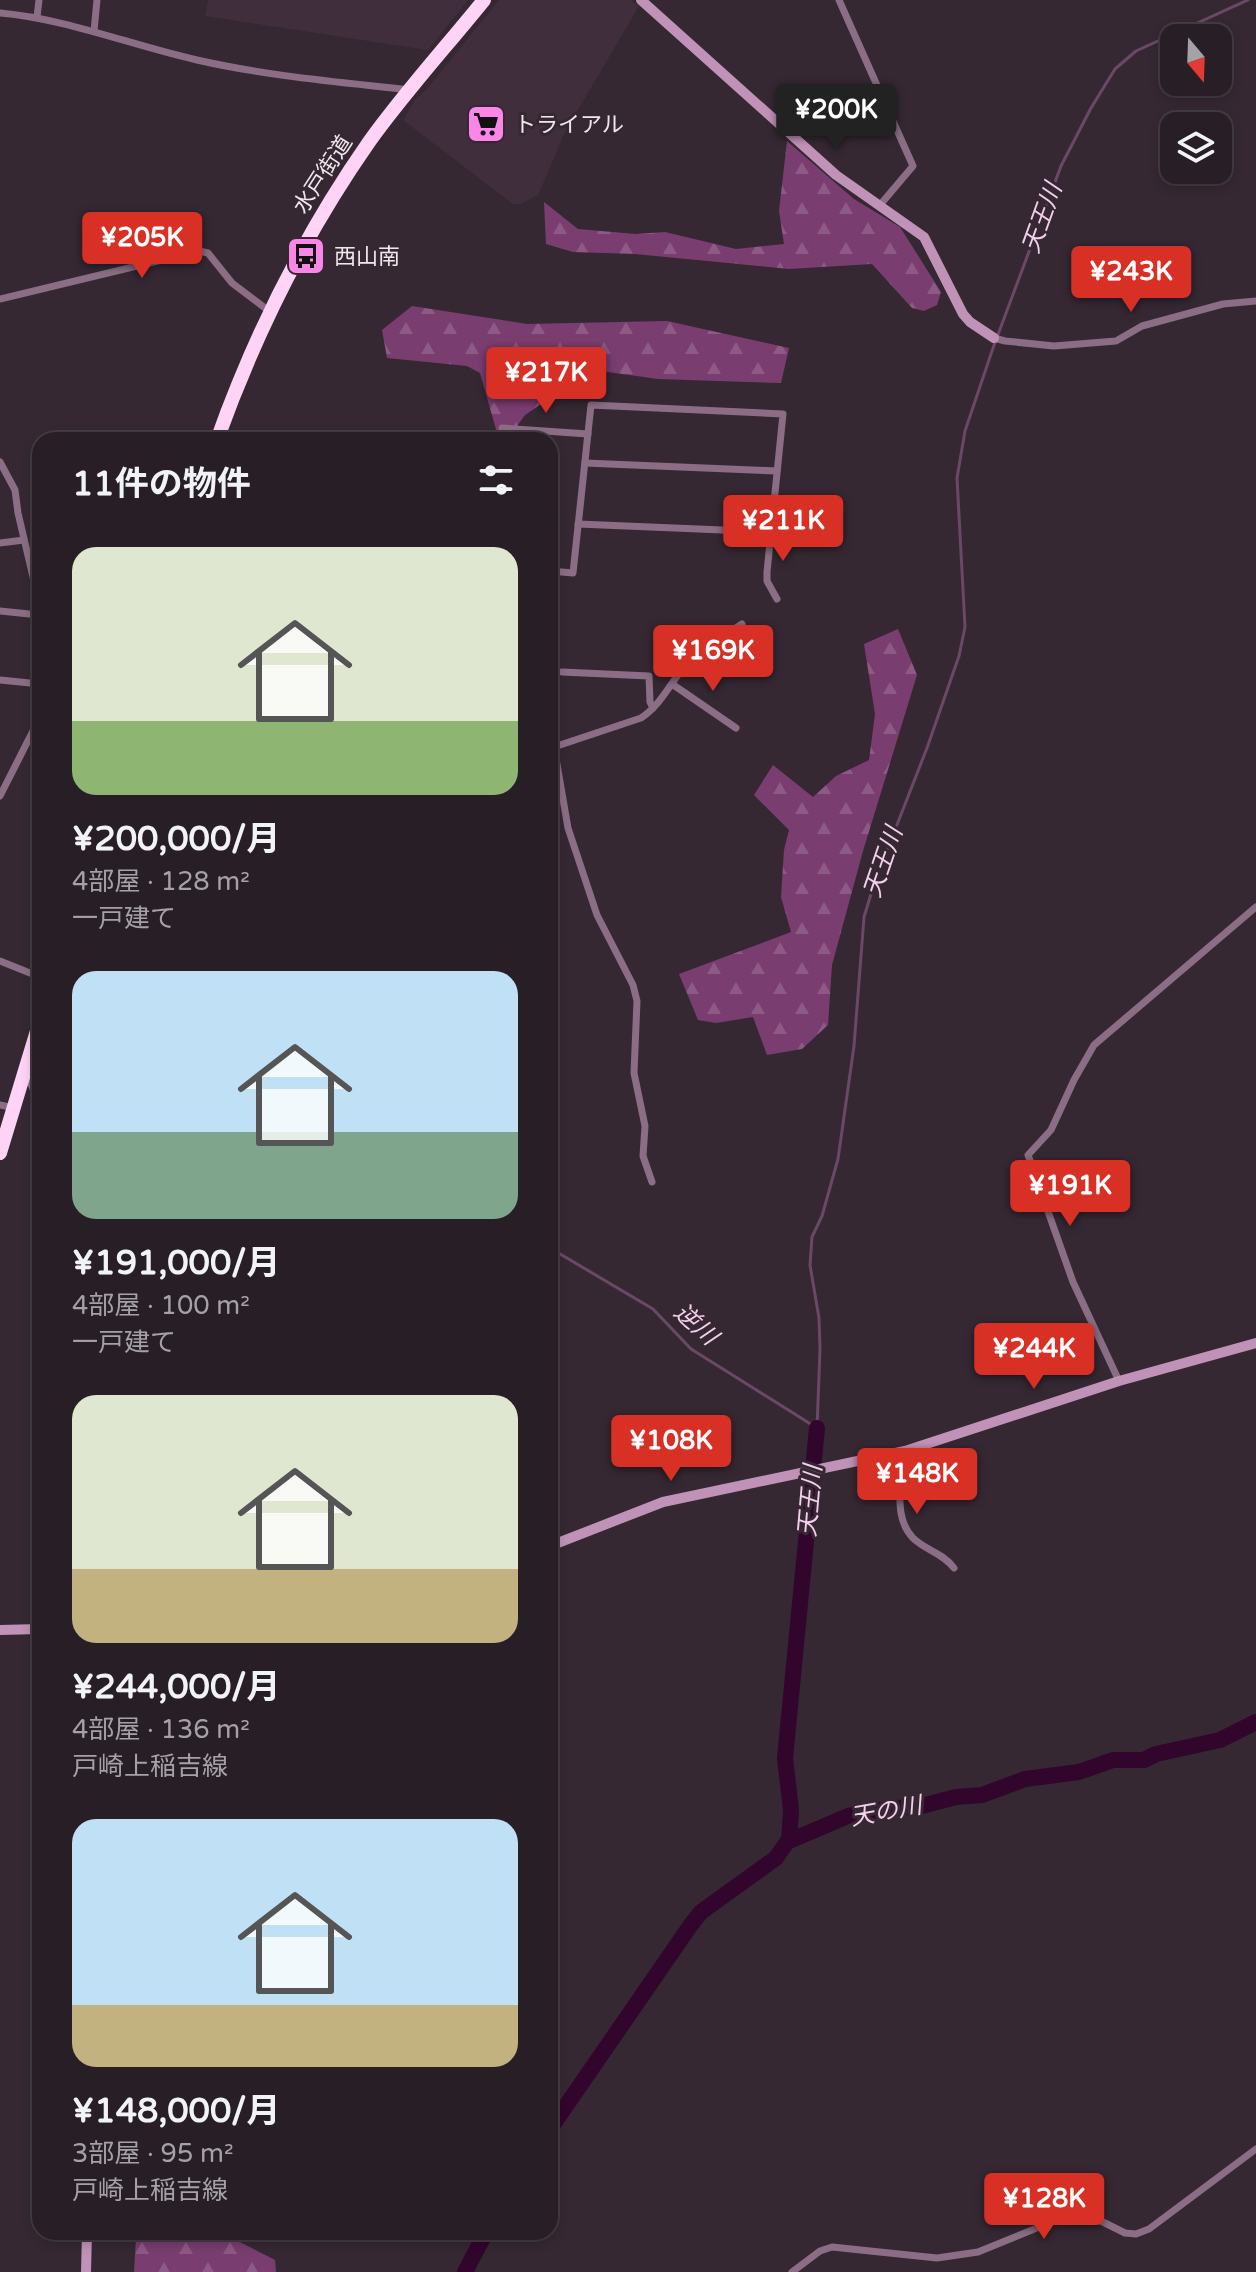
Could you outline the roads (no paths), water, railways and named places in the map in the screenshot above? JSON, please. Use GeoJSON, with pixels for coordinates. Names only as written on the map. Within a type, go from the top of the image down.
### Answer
{"type":"FeatureCollection","features":[{"type":"Feature","properties":{"kind":"highway","name":"水戸街道"},"geometry":{"type":"LineString","coordinates":[[220,432],[269,311],[319,217],[371,139],[484,0]]}},
{"type":"Feature","properties":{"kind":"highway"},"geometry":{"type":"LineString","coordinates":[[0,1153],[7,1106],[32,1046]]}},
{"type":"Feature","properties":{"kind":"main road"},"geometry":{"type":"LineString","coordinates":[[641,0],[836,175],[924,237],[963,314],[999,340]]}},
{"type":"Feature","properties":{"kind":"main road"},"geometry":{"type":"LineString","coordinates":[[558,1543],[663,1502],[897,1453],[1119,1381],[1256,1343]]}},
{"type":"Feature","properties":{"kind":"main road"},"geometry":{"type":"LineString","coordinates":[[0,1630],[32,1629]]}},
{"type":"Feature","properties":{"kind":"main road"},"geometry":{"type":"LineString","coordinates":[[86,2272],[87,2240]]}},
{"type":"Feature","properties":{"kind":"street"},"geometry":{"type":"LineString","coordinates":[[37,17],[39,0]]}},
{"type":"Feature","properties":{"kind":"street"},"geometry":{"type":"LineString","coordinates":[[94,31],[97,0]]}},
{"type":"Feature","properties":{"kind":"street"},"geometry":{"type":"LineString","coordinates":[[839,0],[913,166],[880,205]]}},
{"type":"Feature","properties":{"kind":"street"},"geometry":{"type":"LineString","coordinates":[[0,13],[37,17],[198,60],[293,77],[410,90]]}},
{"type":"Feature","properties":{"kind":"street"},"geometry":{"type":"LineString","coordinates":[[0,299],[199,251],[208,253],[232,283],[269,311]]}},
{"type":"Feature","properties":{"kind":"street"},"geometry":{"type":"LineString","coordinates":[[999,340],[1054,346],[1116,341],[1142,326],[1223,304],[1256,301]]}},
{"type":"Feature","properties":{"kind":"street"},"geometry":{"type":"LineString","coordinates":[[558,572],[573,573],[591,405],[783,414],[767,581],[777,599]]}},
{"type":"Feature","properties":{"kind":"street"},"geometry":{"type":"LineString","coordinates":[[502,428],[588,434]]}},
{"type":"Feature","properties":{"kind":"street"},"geometry":{"type":"LineString","coordinates":[[0,462],[3,476],[15,490],[32,570]]}},
{"type":"Feature","properties":{"kind":"street"},"geometry":{"type":"LineString","coordinates":[[585,463],[777,471]]}},
{"type":"Feature","properties":{"kind":"street"},"geometry":{"type":"LineString","coordinates":[[578,524],[770,532]]}},
{"type":"Feature","properties":{"kind":"street"},"geometry":{"type":"LineString","coordinates":[[0,543],[24,540]]}},
{"type":"Feature","properties":{"kind":"street"},"geometry":{"type":"LineString","coordinates":[[0,611],[32,614]]}},
{"type":"Feature","properties":{"kind":"street"},"geometry":{"type":"LineString","coordinates":[[558,746],[641,718],[653,708],[699,652],[742,624]]}},
{"type":"Feature","properties":{"kind":"street"},"geometry":{"type":"LineString","coordinates":[[562,672],[649,676],[653,708]]}},
{"type":"Feature","properties":{"kind":"street"},"geometry":{"type":"LineString","coordinates":[[0,680],[32,683]]}},
{"type":"Feature","properties":{"kind":"street"},"geometry":{"type":"LineString","coordinates":[[672,684],[736,728]]}},
{"type":"Feature","properties":{"kind":"street"},"geometry":{"type":"LineString","coordinates":[[0,796],[32,733]]}},
{"type":"Feature","properties":{"kind":"street"},"geometry":{"type":"LineString","coordinates":[[558,770],[568,828],[597,915],[635,993],[634,1073],[645,1126],[643,1156],[652,1182]]}},
{"type":"Feature","properties":{"kind":"street"},"geometry":{"type":"LineString","coordinates":[[1119,1381],[1073,1282],[1028,1155],[1051,1130],[1094,1045],[1256,907]]}},
{"type":"Feature","properties":{"kind":"street"},"geometry":{"type":"LineString","coordinates":[[0,961],[32,974]]}},
{"type":"Feature","properties":{"kind":"street"},"geometry":{"type":"LineString","coordinates":[[24,1071],[32,1088]]}},
{"type":"Feature","properties":{"kind":"street"},"geometry":{"type":"LineString","coordinates":[[897,1453],[903,1524],[912,1537],[949,1561],[954,1568]]}},
{"type":"Feature","properties":{"kind":"street"},"geometry":{"type":"LineString","coordinates":[[792,2272],[820,2251],[832,2247],[937,2258],[978,2252],[1071,2214],[1097,2219],[1114,2229],[1136,2234],[1149,2229],[1256,2149]]}},
{"type":"Feature","properties":{"kind":"waterway","name":"天王川"},"geometry":{"type":"LineString","coordinates":[[558,1253],[653,1309],[691,1349],[817,1428],[820,1349],[819,1318],[810,1265],[812,1237],[822,1216],[838,1159],[854,1046],[864,917],[927,748],[959,656],[965,627],[957,478],[965,431],[1061,166],[1115,69],[1136,51],[1248,0]]}},
{"type":"Feature","properties":{"kind":"waterway","name":"天王川"},"geometry":{"type":"LineString","coordinates":[[789,1841],[791,1810],[785,1758],[817,1428]]}},
{"type":"Feature","properties":{"kind":"waterway","name":"天の川"},"geometry":{"type":"LineString","coordinates":[[558,2117],[701,1912],[776,1858],[787,1842],[848,1816],[982,1795],[1025,1779],[1079,1772],[1113,1760],[1144,1760],[1156,1754],[1220,1740],[1256,1722]]}},
{"type":"Feature","properties":{"kind":"waterway","name":"天の川"},"geometry":{"type":"LineString","coordinates":[[465,2272],[482,2240]]}},
{"type":"Feature","properties":{"kind":"place","name":"トライアル"},"geometry":{"type":"Point","coordinates":[486,124]}},
{"type":"Feature","properties":{"kind":"place","name":"西山南"},"geometry":{"type":"Point","coordinates":[306,256]}},
{"type":"Feature","properties":{"kind":"water label","name":"逆川"},"geometry":{"type":"Point","coordinates":[696,1324]}}]}
